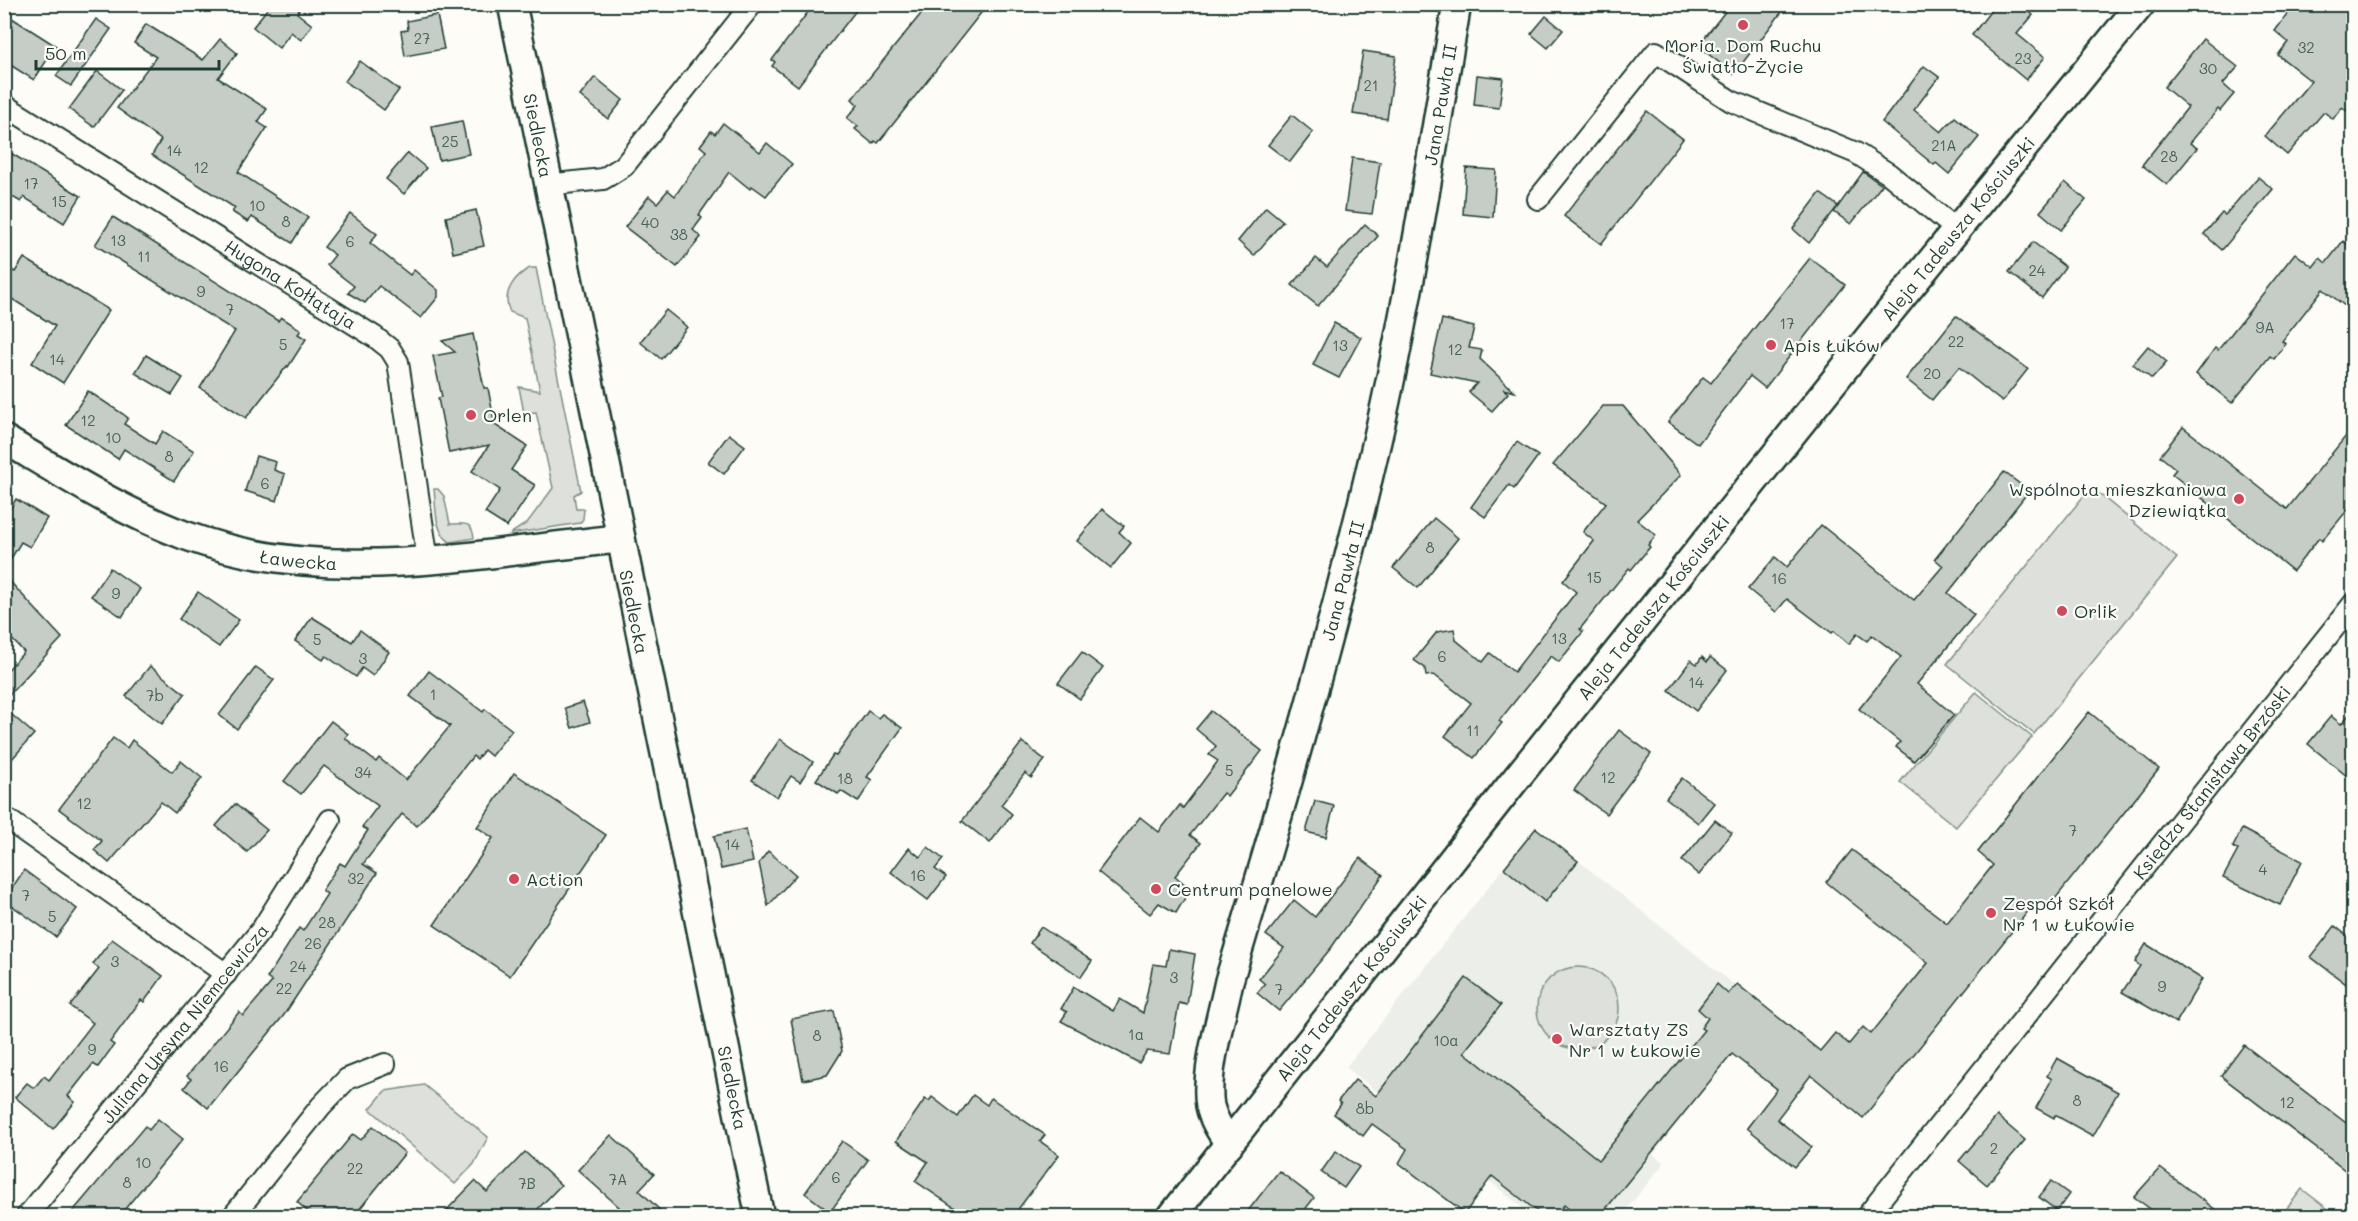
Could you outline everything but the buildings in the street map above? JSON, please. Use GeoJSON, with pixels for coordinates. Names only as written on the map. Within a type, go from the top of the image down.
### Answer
{"type":"FeatureCollection","features":[{"type":"Feature","properties":{"kind":"street","name":"Siedlecka"},"geometry":{"type":"LineString","coordinates":[[512,4],[546,185],[564,259],[760,1216]]}},
{"type":"Feature","properties":{"kind":"street"},"geometry":{"type":"LineString","coordinates":[[546,185],[603,179],[624,166],[752,4]]}},
{"type":"Feature","properties":{"kind":"street","name":"Jana Pawła II"},"geometry":{"type":"LineString","coordinates":[[1229,1144],[1210,1107],[1212,1066],[1229,981],[1340,591],[1378,438],[1418,231],[1457,4]]}},
{"type":"Feature","properties":{"kind":"street","name":"Aleja Tadeusza Kościuszki"},"geometry":{"type":"LineString","coordinates":[[1172,1216],[1503,795],[2141,4]]}},
{"type":"Feature","properties":{"kind":"street"},"geometry":{"type":"LineString","coordinates":[[1538,199],[1656,52],[1731,101],[1856,153],[1889,174],[1957,230]]}},
{"type":"Feature","properties":{"kind":"street","name":"Hugona Kołłątaja"},"geometry":{"type":"LineString","coordinates":[[4,105],[375,337],[390,349],[398,362],[404,392],[428,561]]}},
{"type":"Feature","properties":{"kind":"street","name":"Ławecka"},"geometry":{"type":"LineString","coordinates":[[4,439],[137,516],[185,536],[265,557],[323,564],[428,561],[620,538]]}},
{"type":"Feature","properties":{"kind":"street","name":"Księdza Stanisława Brzóski"},"geometry":{"type":"LineString","coordinates":[[1867,1216],[2354,603]]}},
{"type":"Feature","properties":{"kind":"street","name":"Juliana Ursyna Niemcewicza"},"geometry":{"type":"LineString","coordinates":[[27,1216],[262,929],[330,820]]}},
{"type":"Feature","properties":{"kind":"street"},"geometry":{"type":"LineString","coordinates":[[6,822],[226,974]]}},
{"type":"Feature","properties":{"kind":"street"},"geometry":{"type":"LineString","coordinates":[[233,1216],[327,1099],[347,1079],[385,1064]]}},
{"type":"Feature","properties":{"kind":"shaded area"},"geometry":{"type":"Polygon","coordinates":[[[530,268],[536,268],[581,491],[574,495],[576,509],[584,509],[580,523],[510,534],[527,523],[553,488],[536,412],[524,413],[519,387],[540,391],[525,318],[510,312],[507,299],[514,281],[530,268]]]}},
{"type":"Feature","properties":{"kind":"shaded area","name":"Orlik"},"geometry":{"type":"Polygon","coordinates":[[[2091,487],[2177,558],[2034,734],[1947,664],[2091,487]]]}},
{"type":"Feature","properties":{"kind":"shaded area"},"geometry":{"type":"Polygon","coordinates":[[[434,489],[438,489],[444,496],[450,524],[469,526],[474,538],[450,542],[445,538],[438,525],[434,489]]]}},
{"type":"Feature","properties":{"kind":"shaded area"},"geometry":{"type":"Polygon","coordinates":[[[1976,692],[2032,737],[1956,827],[1900,782],[1976,692]]]}},
{"type":"Feature","properties":{"kind":"shaded area","name":"Warsztaty ZS Nr 1 w Łukowie"},"geometry":{"type":"Polygon","coordinates":[[[1536,827],[1767,1011],[1653,1154],[1664,1163],[1621,1216],[1533,1216],[1346,1067],[1536,827]]]}},
{"type":"Feature","properties":{"kind":"shaded area"},"geometry":{"type":"Polygon","coordinates":[[[1570,967],[1586,967],[1601,974],[1612,985],[1619,1000],[1616,1024],[1607,1037],[1586,1049],[1570,1049],[1555,1042],[1544,1031],[1537,1016],[1537,1000],[1544,985],[1555,974],[1570,967]]]}},
{"type":"Feature","properties":{"kind":"shaded area"},"geometry":{"type":"Polygon","coordinates":[[[424,1085],[488,1137],[474,1164],[455,1184],[370,1109],[385,1091],[424,1085]]]}},
{"type":"Feature","properties":{"kind":"shaded area"},"geometry":{"type":"Polygon","coordinates":[[[2302,1189],[2336,1215],[2281,1216],[2302,1189]]]}},
{"type":"Feature","properties":{"kind":"place","name":"Moria. Dom Ruchu Światło-Życie"},"geometry":{"type":"Point","coordinates":[1743,25]}},
{"type":"Feature","properties":{"kind":"place","name":"Apis Łuków"},"geometry":{"type":"Point","coordinates":[1771,345]}},
{"type":"Feature","properties":{"kind":"place","name":"Orlen"},"geometry":{"type":"Point","coordinates":[471,415]}},
{"type":"Feature","properties":{"kind":"place","name":"Wspólnota mieszkaniowa Dziewiątka"},"geometry":{"type":"Point","coordinates":[2239,499]}},
{"type":"Feature","properties":{"kind":"place","name":"Orlik"},"geometry":{"type":"Point","coordinates":[2062,611]}},
{"type":"Feature","properties":{"kind":"place","name":"Action"},"geometry":{"type":"Point","coordinates":[514,879]}},
{"type":"Feature","properties":{"kind":"place","name":"Centrum panelowe"},"geometry":{"type":"Point","coordinates":[1156,889]}},
{"type":"Feature","properties":{"kind":"place","name":"Zespół Szkół Nr 1 w Łukowie"},"geometry":{"type":"Point","coordinates":[1991,913]}},
{"type":"Feature","properties":{"kind":"place","name":"Warsztaty ZS Nr 1 w Łukowie"},"geometry":{"type":"Point","coordinates":[1557,1039]}}]}
